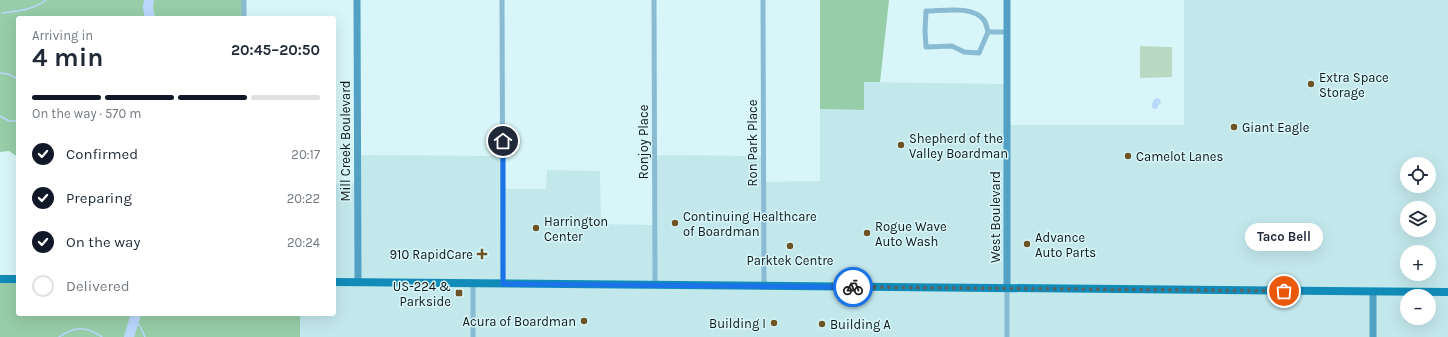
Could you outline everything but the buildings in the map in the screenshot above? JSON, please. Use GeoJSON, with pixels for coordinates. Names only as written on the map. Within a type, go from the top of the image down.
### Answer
{"type":"FeatureCollection","features":[{"type":"Feature","properties":{"kind":"main road"},"geometry":{"type":"LineString","coordinates":[[0,279],[16,279]]}},
{"type":"Feature","properties":{"kind":"main road"},"geometry":{"type":"LineString","coordinates":[[336,282],[1448,292]]}},
{"type":"Feature","properties":{"kind":"street"},"geometry":{"type":"LineString","coordinates":[[244,0],[244,16]]}},
{"type":"Feature","properties":{"kind":"street","name":"Mill Creek Boulevard"},"geometry":{"type":"LineString","coordinates":[[357,0],[358,282]]}},
{"type":"Feature","properties":{"kind":"street"},"geometry":{"type":"LineString","coordinates":[[502,0],[503,284]]}},
{"type":"Feature","properties":{"kind":"street","name":"Ronjoy Place"},"geometry":{"type":"LineString","coordinates":[[654,0],[655,285]]}},
{"type":"Feature","properties":{"kind":"street","name":"Ron Park Place"},"geometry":{"type":"LineString","coordinates":[[763,0],[764,286]]}},
{"type":"Feature","properties":{"kind":"street","name":"West Boulevard"},"geometry":{"type":"LineString","coordinates":[[1007,0],[1007,337]]}},
{"type":"Feature","properties":{"kind":"street"},"geometry":{"type":"LineString","coordinates":[[926,11],[963,11],[978,14],[985,21],[988,32],[979,54],[964,52],[952,46],[926,47],[924,31],[926,11]]}},
{"type":"Feature","properties":{"kind":"street"},"geometry":{"type":"LineString","coordinates":[[988,32],[1007,32]]}},
{"type":"Feature","properties":{"kind":"street"},"geometry":{"type":"LineString","coordinates":[[473,284],[473,337]]}},
{"type":"Feature","properties":{"kind":"street"},"geometry":{"type":"LineString","coordinates":[[1373,292],[1373,337]]}},
{"type":"Feature","properties":{"kind":"shaded area"},"geometry":{"type":"Polygon","coordinates":[[[1184,0],[1448,0],[1448,337],[300,337],[300,316],[336,316],[336,184],[357,183],[357,155],[503,156],[503,189],[546,189],[547,170],[600,171],[601,224],[654,225],[654,155],[763,156],[764,182],[820,181],[820,109],[864,110],[864,82],[1007,84],[1007,125],[1184,125],[1184,0]]]}},
{"type":"Feature","properties":{"kind":"green space"},"geometry":{"type":"Polygon","coordinates":[[[0,0],[244,0],[244,16],[16,16],[16,156],[9,151],[0,152],[0,0]]]}},
{"type":"Feature","properties":{"kind":"green space"},"geometry":{"type":"Polygon","coordinates":[[[820,0],[889,0],[880,82],[864,82],[864,110],[820,109],[820,0]]]}},
{"type":"Feature","properties":{"kind":"green space"},"geometry":{"type":"Polygon","coordinates":[[[1140,46],[1172,47],[1172,77],[1140,78],[1140,46]]]}},
{"type":"Feature","properties":{"kind":"green space"},"geometry":{"type":"Polygon","coordinates":[[[0,279],[16,279],[16,316],[300,316],[300,337],[0,337],[0,279]]]}},
{"type":"Feature","properties":{"kind":"water"},"geometry":{"type":"Polygon","coordinates":[[[1157,98],[1160,99],[1161,103],[1158,105],[1158,108],[1154,109],[1152,107],[1153,103],[1157,98]]]}},
{"type":"Feature","properties":{"kind":"waterway"},"geometry":{"type":"LineString","coordinates":[[2,13],[31,8],[46,0]]}},
{"type":"Feature","properties":{"kind":"waterway"},"geometry":{"type":"LineString","coordinates":[[149,0],[148,7],[150,16]]}},
{"type":"Feature","properties":{"kind":"waterway"},"geometry":{"type":"LineString","coordinates":[[0,73],[8,74],[16,78]]}},
{"type":"Feature","properties":{"kind":"waterway"},"geometry":{"type":"LineString","coordinates":[[0,116],[9,121],[16,121]]}},
{"type":"Feature","properties":{"kind":"waterway"},"geometry":{"type":"LineString","coordinates":[[129,337],[135,316]]}},
{"type":"Feature","properties":{"kind":"waterway"},"geometry":{"type":"LineString","coordinates":[[134,320],[140,326],[145,337]]}},
{"type":"Feature","properties":{"kind":"waterway"},"geometry":{"type":"LineString","coordinates":[[59,337],[75,329],[86,329],[102,337]]}},
{"type":"Feature","properties":{"kind":"way so far"},"geometry":{"type":"LineString","coordinates":[[853,287],[1284,291]]}},
{"type":"Feature","properties":{"kind":"place","name":"Extra Space Storage"},"geometry":{"type":"Point","coordinates":[1311,84]}},
{"type":"Feature","properties":{"kind":"place","name":"Giant Eagle"},"geometry":{"type":"Point","coordinates":[1234,127]}},
{"type":"Feature","properties":{"kind":"place","name":"Shepherd of the Valley Boardman"},"geometry":{"type":"Point","coordinates":[901,145]}},
{"type":"Feature","properties":{"kind":"place","name":"Camelot Lanes"},"geometry":{"type":"Point","coordinates":[1128,156]}},
{"type":"Feature","properties":{"kind":"place","name":"Continuing Healthcare of Boardman"},"geometry":{"type":"Point","coordinates":[675,223]}},
{"type":"Feature","properties":{"kind":"place","name":"Harrington Center"},"geometry":{"type":"Point","coordinates":[536,228]}},
{"type":"Feature","properties":{"kind":"place","name":"Rogue Wave Auto Wash"},"geometry":{"type":"Point","coordinates":[867,233]}},
{"type":"Feature","properties":{"kind":"place","name":"Advance Auto Parts"},"geometry":{"type":"Point","coordinates":[1027,244]}},
{"type":"Feature","properties":{"kind":"place","name":"Parktek Centre"},"geometry":{"type":"Point","coordinates":[790,246]}},
{"type":"Feature","properties":{"kind":"place","name":"910 RapidCare"},"geometry":{"type":"Point","coordinates":[482,254]}},
{"type":"Feature","properties":{"kind":"place","name":"Taco Bell"},"geometry":{"type":"Point","coordinates":[1284,291]}},
{"type":"Feature","properties":{"kind":"place","name":"US-224 & Parkside"},"geometry":{"type":"Point","coordinates":[459,293]}},
{"type":"Feature","properties":{"kind":"place","name":"Acura of Boardman"},"geometry":{"type":"Point","coordinates":[584,321]}},
{"type":"Feature","properties":{"kind":"place","name":"Building I"},"geometry":{"type":"Point","coordinates":[774,323]}},
{"type":"Feature","properties":{"kind":"place","name":"Building A"},"geometry":{"type":"Point","coordinates":[822,324]}},
{"type":"Feature","properties":{"kind":"route"},"geometry":{"type":"LineString","coordinates":[[503,141],[503,284],[853,287]]}}]}
